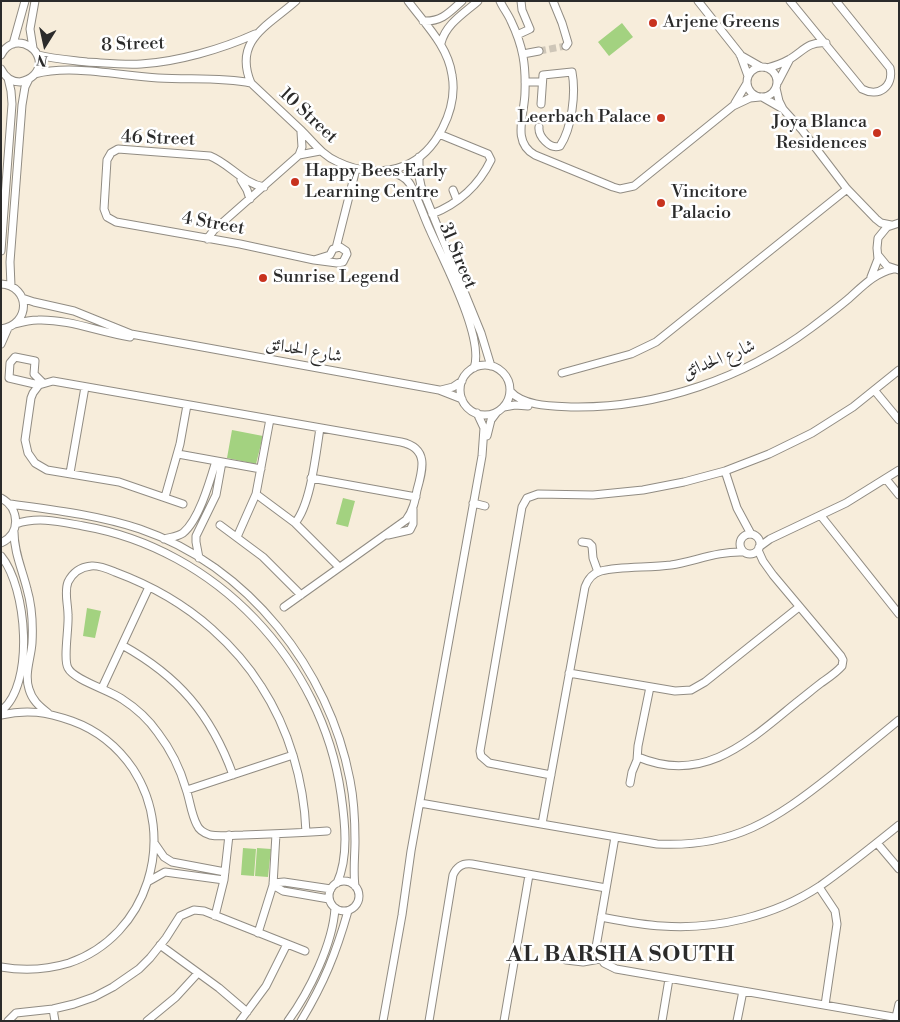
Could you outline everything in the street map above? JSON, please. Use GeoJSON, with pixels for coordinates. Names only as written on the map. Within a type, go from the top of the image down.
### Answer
{"type":"FeatureCollection","features":[{"type":"Feature","properties":{"kind":"street"},"geometry":{"type":"LineString","coordinates":[[13,44],[25,1]]}},
{"type":"Feature","properties":{"kind":"street"},"geometry":{"type":"LineString","coordinates":[[11,286],[10,262],[23,96],[39,62],[38,55],[33,48],[30,28],[35,1]]}},
{"type":"Feature","properties":{"kind":"street"},"geometry":{"type":"LineString","coordinates":[[284,12],[285,1]]}},
{"type":"Feature","properties":{"kind":"street"},"geometry":{"type":"LineString","coordinates":[[251,84],[247,74],[246,58],[250,43],[256,34],[296,1]]}},
{"type":"Feature","properties":{"kind":"street","name":"10 Street"},"geometry":{"type":"LineString","coordinates":[[251,84],[301,130],[320,151],[338,162],[356,169],[387,170],[404,166],[419,157],[439,134],[446,123],[453,91],[452,74],[448,58],[441,44],[408,1]]}},
{"type":"Feature","properties":{"kind":"street"},"geometry":{"type":"LineString","coordinates":[[423,20],[432,21],[440,19],[462,1]]}},
{"type":"Feature","properties":{"kind":"street"},"geometry":{"type":"LineString","coordinates":[[441,44],[446,29],[478,1]]}},
{"type":"Feature","properties":{"kind":"street"},"geometry":{"type":"LineString","coordinates":[[517,34],[530,29],[522,10],[521,1]]}},
{"type":"Feature","properties":{"kind":"street"},"geometry":{"type":"LineString","coordinates":[[553,1],[568,43],[566,46]]}},
{"type":"Feature","properties":{"kind":"street"},"geometry":{"type":"LineString","coordinates":[[698,1],[740,54],[750,92],[783,109],[802,130],[847,189],[872,216],[881,223],[895,224]]}},
{"type":"Feature","properties":{"kind":"street"},"geometry":{"type":"LineString","coordinates":[[790,1],[862,89],[873,93],[884,90],[888,85],[891,74],[888,65],[836,1]]}},
{"type":"Feature","properties":{"kind":"street"},"geometry":{"type":"LineString","coordinates":[[500,2],[517,34],[525,61],[526,82],[520,135],[525,147],[535,155],[620,189],[634,186],[733,106],[750,98],[771,95],[790,59]]}},
{"type":"Feature","properties":{"kind":"street"},"geometry":{"type":"LineString","coordinates":[[808,45],[814,29]]}},
{"type":"Feature","properties":{"kind":"street","name":"8 Street"},"geometry":{"type":"LineString","coordinates":[[38,55],[57,59],[121,64],[156,62],[220,48],[256,34]]}},
{"type":"Feature","properties":{"kind":"street"},"geometry":{"type":"LineString","coordinates":[[2,53],[13,44],[23,43],[33,48]]}},
{"type":"Feature","properties":{"kind":"street"},"geometry":{"type":"LineString","coordinates":[[733,106],[753,70],[790,59],[808,45],[826,43]]}},
{"type":"Feature","properties":{"kind":"street"},"geometry":{"type":"LineString","coordinates":[[523,54],[539,51]]}},
{"type":"Feature","properties":{"kind":"street"},"geometry":{"type":"LineString","coordinates":[[740,54],[774,73],[783,109]]}},
{"type":"Feature","properties":{"kind":"street"},"geometry":{"type":"LineString","coordinates":[[1,69],[8,78],[12,91],[1,252]]}},
{"type":"Feature","properties":{"kind":"street","name":"8 Street"},"geometry":{"type":"LineString","coordinates":[[8,78],[19,82],[45,71],[64,70],[173,79],[230,80],[251,84]]}},
{"type":"Feature","properties":{"kind":"street"},"geometry":{"type":"LineString","coordinates":[[539,127],[539,133],[542,138],[552,147],[560,146],[570,120],[573,96],[571,71],[543,76],[541,104]]}},
{"type":"Feature","properties":{"kind":"street"},"geometry":{"type":"LineString","coordinates":[[526,82],[542,82]]}},
{"type":"Feature","properties":{"kind":"street"},"geometry":{"type":"LineString","coordinates":[[208,239],[219,226],[299,155],[303,139],[301,130]]}},
{"type":"Feature","properties":{"kind":"street"},"geometry":{"type":"LineString","coordinates":[[432,214],[457,200],[477,182],[491,162],[488,154],[439,134]]}},
{"type":"Feature","properties":{"kind":"street","name":"46 Street"},"geometry":{"type":"LineString","coordinates":[[108,218],[104,209],[107,160],[111,153],[118,149],[217,155],[238,176],[248,190],[250,199]]}},
{"type":"Feature","properties":{"kind":"street"},"geometry":{"type":"LineString","coordinates":[[299,155],[320,151]]}},
{"type":"Feature","properties":{"kind":"street","name":"31 Street"},"geometry":{"type":"LineString","coordinates":[[419,157],[419,176],[432,214],[482,333],[491,366]]}},
{"type":"Feature","properties":{"kind":"street"},"geometry":{"type":"LineString","coordinates":[[314,260],[330,255],[336,248],[356,169]]}},
{"type":"Feature","properties":{"kind":"street","name":"31 Street"},"geometry":{"type":"LineString","coordinates":[[387,170],[397,174],[409,183],[424,215],[468,319],[477,359],[474,368]]}},
{"type":"Feature","properties":{"kind":"street","name":"46 Street"},"geometry":{"type":"LineString","coordinates":[[238,176],[251,184],[264,187]]}},
{"type":"Feature","properties":{"kind":"street"},"geometry":{"type":"LineString","coordinates":[[562,374],[631,354],[656,342],[847,189]]}},
{"type":"Feature","properties":{"kind":"street"},"geometry":{"type":"LineString","coordinates":[[453,190],[457,200]]}},
{"type":"Feature","properties":{"kind":"street"},"geometry":{"type":"LineString","coordinates":[[868,282],[875,269],[878,255],[878,238],[872,216]]}},
{"type":"Feature","properties":{"kind":"street","name":"4 Street"},"geometry":{"type":"LineString","coordinates":[[108,218],[116,222],[314,260],[343,262],[346,257],[346,251],[343,248],[336,248]]}},
{"type":"Feature","properties":{"kind":"street"},"geometry":{"type":"LineString","coordinates":[[878,238],[883,230],[895,224]]}},
{"type":"Feature","properties":{"kind":"street"},"geometry":{"type":"LineString","coordinates":[[219,226],[219,236],[222,241]]}},
{"type":"Feature","properties":{"kind":"street"},"geometry":{"type":"LineString","coordinates":[[878,255],[886,266],[896,269]]}},
{"type":"Feature","properties":{"kind":"street","name":"شارع الحدائق"},"geometry":{"type":"LineString","coordinates":[[558,406],[606,406],[648,399],[720,379],[756,363],[789,344],[879,273],[896,269]]}},
{"type":"Feature","properties":{"kind":"street"},"geometry":{"type":"LineString","coordinates":[[1,284],[11,286],[18,292],[22,298],[23,313],[15,324],[4,328],[1,344]]}},
{"type":"Feature","properties":{"kind":"street","name":"شارع الحدائق"},"geometry":{"type":"LineString","coordinates":[[22,298],[74,311],[131,334],[165,342],[438,390],[462,399]]}},
{"type":"Feature","properties":{"kind":"street","name":"شارع الحدائق"},"geometry":{"type":"LineString","coordinates":[[15,324],[45,320],[120,336],[165,342]]}},
{"type":"Feature","properties":{"kind":"street"},"geometry":{"type":"LineString","coordinates":[[41,384],[34,374],[35,361],[15,357],[10,363],[9,378],[41,384],[52,382],[85,387],[401,442],[411,446],[420,454],[423,465],[416,497],[406,520],[284,607]]}},
{"type":"Feature","properties":{"kind":"street"},"geometry":{"type":"LineString","coordinates":[[438,390],[450,388],[462,381],[474,368],[484,365],[500,370],[506,377],[510,391],[508,400],[490,423],[482,456]]}},
{"type":"Feature","properties":{"kind":"street"},"geometry":{"type":"LineString","coordinates":[[551,775],[489,764],[481,756],[480,751],[524,502],[527,498],[538,494],[593,495],[643,490],[725,471],[769,454],[812,432],[875,391],[898,372]]}},
{"type":"Feature","properties":{"kind":"street"},"geometry":{"type":"LineString","coordinates":[[462,381],[462,399],[469,408],[477,413],[487,415],[515,405],[550,408],[558,406]]}},
{"type":"Feature","properties":{"kind":"street"},"geometry":{"type":"LineString","coordinates":[[41,384],[33,393],[24,440],[28,453],[35,463],[53,471],[119,482],[183,504]]}},
{"type":"Feature","properties":{"kind":"street"},"geometry":{"type":"LineString","coordinates":[[70,473],[85,387]]}},
{"type":"Feature","properties":{"kind":"street"},"geometry":{"type":"LineString","coordinates":[[510,391],[524,402],[558,406]]}},
{"type":"Feature","properties":{"kind":"street"},"geometry":{"type":"LineString","coordinates":[[875,391],[899,420]]}},
{"type":"Feature","properties":{"kind":"street"},"geometry":{"type":"LineString","coordinates":[[165,497],[178,454],[187,405]]}},
{"type":"Feature","properties":{"kind":"street"},"geometry":{"type":"LineString","coordinates":[[382,1019],[482,456],[484,428],[477,413]]}},
{"type":"Feature","properties":{"kind":"street"},"geometry":{"type":"LineString","coordinates":[[238,537],[256,494],[270,419]]}},
{"type":"Feature","properties":{"kind":"street"},"geometry":{"type":"LineString","coordinates":[[296,523],[303,510],[320,428]]}},
{"type":"Feature","properties":{"kind":"street"},"geometry":{"type":"LineString","coordinates":[[178,454],[261,469]]}},
{"type":"Feature","properties":{"kind":"street"},"geometry":{"type":"LineString","coordinates":[[203,459],[208,464],[211,478]]}},
{"type":"Feature","properties":{"kind":"street"},"geometry":{"type":"LineString","coordinates":[[164,539],[178,536],[186,529],[199,508],[219,462]]}},
{"type":"Feature","properties":{"kind":"street"},"geometry":{"type":"LineString","coordinates":[[199,558],[196,536],[217,490],[220,479],[219,462]]}},
{"type":"Feature","properties":{"kind":"street"},"geometry":{"type":"LineString","coordinates":[[220,479],[235,465]]}},
{"type":"Feature","properties":{"kind":"street"},"geometry":{"type":"LineString","coordinates":[[542,824],[584,587],[591,577],[598,572],[671,564],[732,552],[755,553],[767,541],[821,516],[899,470]]}},
{"type":"Feature","properties":{"kind":"street"},"geometry":{"type":"LineString","coordinates":[[725,471],[737,508],[741,540],[740,548],[746,554],[757,559],[773,575]]}},
{"type":"Feature","properties":{"kind":"street"},"geometry":{"type":"LineString","coordinates":[[311,478],[416,497]]}},
{"type":"Feature","properties":{"kind":"street"},"geometry":{"type":"LineString","coordinates":[[886,479],[899,495]]}},
{"type":"Feature","properties":{"kind":"street"},"geometry":{"type":"LineString","coordinates":[[208,488],[217,490]]}},
{"type":"Feature","properties":{"kind":"street"},"geometry":{"type":"LineString","coordinates":[[256,494],[296,523],[340,567]]}},
{"type":"Feature","properties":{"kind":"street"},"geometry":{"type":"LineString","coordinates":[[2,497],[10,504],[16,517],[14,532],[16,554],[28,590],[32,617],[32,644],[28,671],[29,688],[35,702],[48,713]]}},
{"type":"Feature","properties":{"kind":"street"},"geometry":{"type":"LineString","coordinates":[[473,503],[486,506]]}},
{"type":"Feature","properties":{"kind":"street"},"geometry":{"type":"LineString","coordinates":[[10,504],[98,517],[142,530],[164,539],[199,558],[242,590],[261,608],[294,648],[318,687],[337,732],[350,780],[355,822],[355,886],[358,890],[359,900],[357,905],[344,912],[335,908],[329,899],[289,892],[278,889],[273,884]]}},
{"type":"Feature","properties":{"kind":"street"},"geometry":{"type":"LineString","coordinates":[[638,757],[649,762],[680,766],[695,765],[723,757],[746,743],[840,669],[843,662],[841,656],[763,561],[759,540],[753,535],[737,508]]}},
{"type":"Feature","properties":{"kind":"street"},"geometry":{"type":"LineString","coordinates":[[821,516],[882,592],[899,608]]}},
{"type":"Feature","properties":{"kind":"street"},"geometry":{"type":"LineString","coordinates":[[16,524],[25,521],[42,520],[79,525],[113,532],[155,547],[214,582],[253,616],[270,635],[289,660],[309,693],[321,719],[336,766],[343,805],[344,843],[342,869],[329,899]]}},
{"type":"Feature","properties":{"kind":"street"},"geometry":{"type":"LineString","coordinates":[[220,525],[238,537],[276,569],[301,595]]}},
{"type":"Feature","properties":{"kind":"street"},"geometry":{"type":"LineString","coordinates":[[1,543],[7,540],[14,532]]}},
{"type":"Feature","properties":{"kind":"street"},"geometry":{"type":"LineString","coordinates":[[710,557],[730,549],[746,535],[766,536],[785,532]]}},
{"type":"Feature","properties":{"kind":"street"},"geometry":{"type":"LineString","coordinates":[[582,542],[589,543],[592,546],[593,558],[598,572]]}},
{"type":"Feature","properties":{"kind":"street"},"geometry":{"type":"LineString","coordinates":[[1,556],[10,569],[19,596],[24,640],[17,688],[10,702],[1,713]]}},
{"type":"Feature","properties":{"kind":"street"},"geometry":{"type":"LineString","coordinates":[[306,832],[304,800],[287,737],[271,702],[250,671],[226,642],[198,617],[166,596],[128,577],[93,566],[82,568],[73,574],[67,583],[66,594],[69,630],[65,660],[67,668],[78,678],[122,699],[140,712],[155,729],[169,748],[180,768],[194,818],[200,829],[211,835],[276,834],[327,831]]}},
{"type":"Feature","properties":{"kind":"street"},"geometry":{"type":"LineString","coordinates":[[102,688],[149,587]]}},
{"type":"Feature","properties":{"kind":"street"},"geometry":{"type":"LineString","coordinates":[[882,592],[899,614]]}},
{"type":"Feature","properties":{"kind":"street"},"geometry":{"type":"LineString","coordinates":[[569,673],[683,691],[698,687],[799,607]]}},
{"type":"Feature","properties":{"kind":"street"},"geometry":{"type":"LineString","coordinates":[[122,645],[159,668],[191,698],[216,734],[233,774]]}},
{"type":"Feature","properties":{"kind":"street"},"geometry":{"type":"LineString","coordinates":[[630,783],[638,757],[638,746],[650,686]]}},
{"type":"Feature","properties":{"kind":"street"},"geometry":{"type":"LineString","coordinates":[[1,713],[30,711],[48,713],[79,723],[96,732],[113,745],[127,760],[139,779],[148,799],[153,820],[155,843],[153,864],[137,907],[109,939],[87,955],[52,968],[33,970],[1,967]]}},
{"type":"Feature","properties":{"kind":"street"},"geometry":{"type":"LineString","coordinates":[[420,803],[615,837],[676,845],[716,840],[755,828],[790,808],[899,720]]}},
{"type":"Feature","properties":{"kind":"street"},"geometry":{"type":"LineString","coordinates":[[187,790],[293,755]]}},
{"type":"Feature","properties":{"kind":"street"},"geometry":{"type":"LineString","coordinates":[[602,917],[662,926],[709,925],[755,915],[791,901],[819,887],[899,825]]}},
{"type":"Feature","properties":{"kind":"street"},"geometry":{"type":"LineString","coordinates":[[258,933],[273,884],[276,834]]}},
{"type":"Feature","properties":{"kind":"street"},"geometry":{"type":"LineString","coordinates":[[215,916],[222,892],[229,835]]}},
{"type":"Feature","properties":{"kind":"street"},"geometry":{"type":"LineString","coordinates":[[615,837],[596,947],[600,959],[610,967],[669,979],[898,1018],[899,1004]]}},
{"type":"Feature","properties":{"kind":"street"},"geometry":{"type":"LineString","coordinates":[[877,842],[899,869]]}},
{"type":"Feature","properties":{"kind":"street"},"geometry":{"type":"LineString","coordinates":[[155,843],[164,857],[172,862],[211,870],[224,876]]}},
{"type":"Feature","properties":{"kind":"street"},"geometry":{"type":"LineString","coordinates":[[211,870],[227,860]]}},
{"type":"Feature","properties":{"kind":"street"},"geometry":{"type":"LineString","coordinates":[[428,1021],[455,871],[462,864],[467,863],[606,888]]}},
{"type":"Feature","properties":{"kind":"street"},"geometry":{"type":"LineString","coordinates":[[198,876],[199,867]]}},
{"type":"Feature","properties":{"kind":"street"},"geometry":{"type":"LineString","coordinates":[[274,868],[278,874],[290,882]]}},
{"type":"Feature","properties":{"kind":"street"},"geometry":{"type":"LineString","coordinates":[[148,881],[165,872],[209,878],[224,876]]}},
{"type":"Feature","properties":{"kind":"street"},"geometry":{"type":"LineString","coordinates":[[504,1021],[529,875]]}},
{"type":"Feature","properties":{"kind":"street"},"geometry":{"type":"LineString","coordinates":[[209,878],[222,892]]}},
{"type":"Feature","properties":{"kind":"street"},"geometry":{"type":"LineString","coordinates":[[273,884],[290,882],[334,886],[348,882],[355,886]]}},
{"type":"Feature","properties":{"kind":"street"},"geometry":{"type":"LineString","coordinates":[[299,894],[301,884]]}},
{"type":"Feature","properties":{"kind":"street"},"geometry":{"type":"LineString","coordinates":[[819,887],[835,911],[837,924],[825,1005]]}},
{"type":"Feature","properties":{"kind":"street"},"geometry":{"type":"LineString","coordinates":[[269,899],[275,895],[289,892]]}},
{"type":"Feature","properties":{"kind":"street"},"geometry":{"type":"LineString","coordinates":[[288,1021],[305,993],[323,954],[333,925],[335,908]]}},
{"type":"Feature","properties":{"kind":"street"},"geometry":{"type":"LineString","coordinates":[[8,1021],[16,1013],[74,1004],[94,997],[113,987],[138,969],[160,946],[184,912],[199,910],[305,951]]}},
{"type":"Feature","properties":{"kind":"street"},"geometry":{"type":"LineString","coordinates":[[301,1021],[324,981],[334,958],[348,911]]}},
{"type":"Feature","properties":{"kind":"street"},"geometry":{"type":"LineString","coordinates":[[240,1021],[266,986],[287,944]]}},
{"type":"Feature","properties":{"kind":"street"},"geometry":{"type":"LineString","coordinates":[[160,946],[198,972],[247,1012]]}},
{"type":"Feature","properties":{"kind":"street"},"geometry":{"type":"LineString","coordinates":[[566,960],[584,962],[600,959]]}},
{"type":"Feature","properties":{"kind":"street"},"geometry":{"type":"LineString","coordinates":[[147,1021],[176,998],[198,972]]}},
{"type":"Feature","properties":{"kind":"street"},"geometry":{"type":"LineString","coordinates":[[662,1021],[669,979]]}},
{"type":"Feature","properties":{"kind":"street"},"geometry":{"type":"LineString","coordinates":[[737,1021],[743,991]]}},
{"type":"Feature","properties":{"kind":"street"},"geometry":{"type":"LineString","coordinates":[[53,1008],[55,1021]]}},
{"type":"Feature","properties":{"kind":"green space"},"geometry":{"type":"Polygon","coordinates":[[[622,23],[633,37],[609,56],[598,42],[622,23]]]}},
{"type":"Feature","properties":{"kind":"green space"},"geometry":{"type":"Polygon","coordinates":[[[232,430],[263,436],[256,464],[227,458],[232,430]]]}},
{"type":"Feature","properties":{"kind":"green space"},"geometry":{"type":"Polygon","coordinates":[[[343,498],[355,501],[348,527],[336,524],[343,498]]]}},
{"type":"Feature","properties":{"kind":"green space"},"geometry":{"type":"Polygon","coordinates":[[[87,608],[101,611],[95,638],[83,636],[87,608]]]}},
{"type":"Feature","properties":{"kind":"green space"},"geometry":{"type":"Polygon","coordinates":[[[243,848],[256,849],[254,876],[241,875],[243,848]]]}},
{"type":"Feature","properties":{"kind":"green space"},"geometry":{"type":"Polygon","coordinates":[[[257,848],[271,849],[268,877],[255,876],[257,848]]]}},
{"type":"Feature","properties":{"kind":"tunnel"},"geometry":{"type":"LineString","coordinates":[[539,51],[566,46]]}},
{"type":"Feature","properties":{"kind":"place","name":"Arjene Greens"},"geometry":{"type":"Point","coordinates":[653,23]}},
{"type":"Feature","properties":{"kind":"place","name":"Leerbach Palace"},"geometry":{"type":"Point","coordinates":[661,118]}},
{"type":"Feature","properties":{"kind":"place","name":"Joya Blanca Residences"},"geometry":{"type":"Point","coordinates":[877,133]}},
{"type":"Feature","properties":{"kind":"place","name":"Happy Bees Early Learning Centre"},"geometry":{"type":"Point","coordinates":[295,182]}},
{"type":"Feature","properties":{"kind":"place","name":"Vincitore Palacio"},"geometry":{"type":"Point","coordinates":[661,203]}},
{"type":"Feature","properties":{"kind":"place","name":"Sunrise Legend"},"geometry":{"type":"Point","coordinates":[263,278]}},
{"type":"Feature","properties":{"kind":"district","name":"AL BARSHA SOUTH"},"geometry":{"type":"Point","coordinates":[621,956]}}]}
